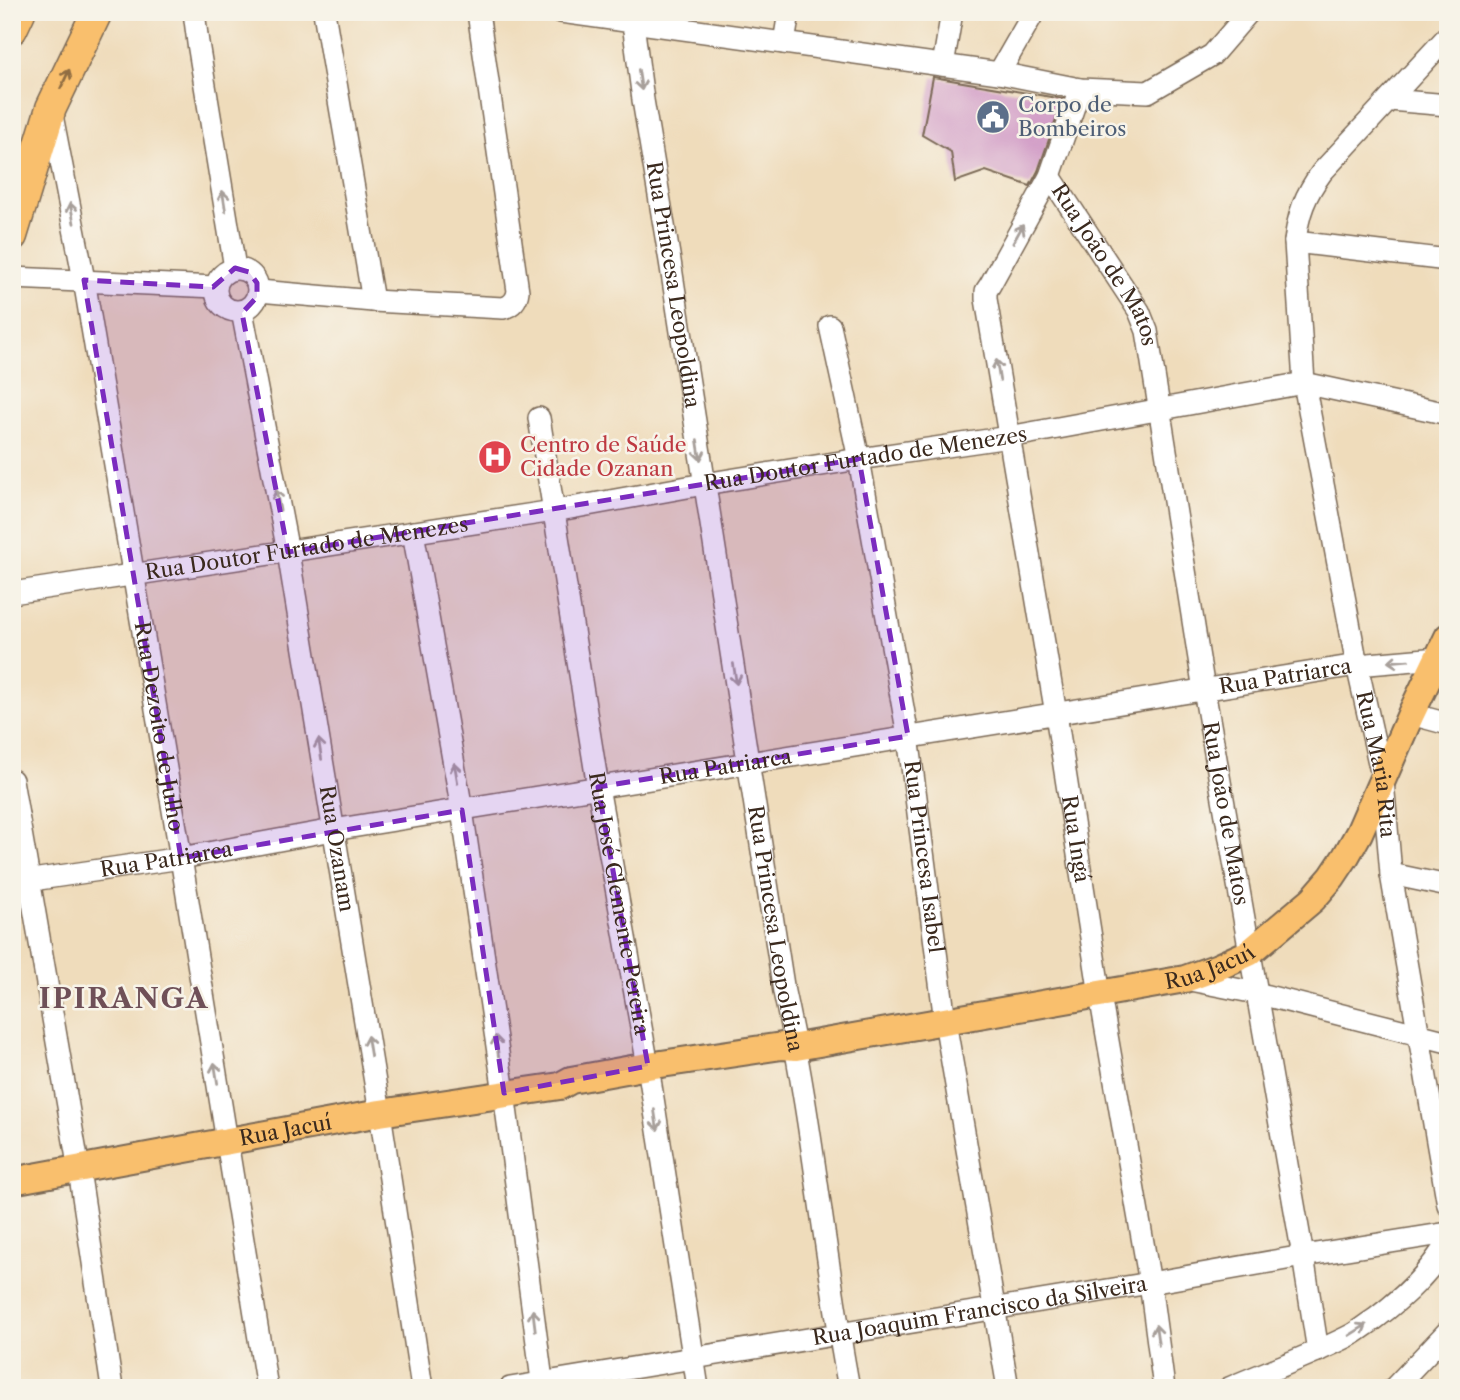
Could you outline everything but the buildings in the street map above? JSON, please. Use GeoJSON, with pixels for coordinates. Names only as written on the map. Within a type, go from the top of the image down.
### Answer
{"type":"FeatureCollection","features":[{"type":"Feature","properties":{"kind":"highway"},"geometry":{"type":"LineString","coordinates":[[12,236],[51,108],[97,12]]}},
{"type":"Feature","properties":{"kind":"main road","name":"Rua Jacuí"},"geometry":{"type":"LineString","coordinates":[[12,1181],[380,1113],[560,1086],[572,1091],[649,1073],[782,1054],[796,1047],[1185,979],[1218,967],[1249,953],[1313,899],[1332,877],[1359,833],[1443,647]]}},
{"type":"Feature","properties":{"kind":"street"},"geometry":{"type":"LineString","coordinates":[[194,12],[235,268]]}},
{"type":"Feature","properties":{"kind":"street"},"geometry":{"type":"LineString","coordinates":[[324,12],[373,301]]}},
{"type":"Feature","properties":{"kind":"street"},"geometry":{"type":"LineString","coordinates":[[258,291],[503,308],[513,303],[518,291],[478,12]]}},
{"type":"Feature","properties":{"kind":"street"},"geometry":{"type":"LineString","coordinates":[[561,12],[634,18],[784,43],[999,73],[1080,89],[1148,92],[1212,55],[1249,12]]}},
{"type":"Feature","properties":{"kind":"street"},"geometry":{"type":"LineString","coordinates":[[784,43],[789,12]]}},
{"type":"Feature","properties":{"kind":"street"},"geometry":{"type":"LineString","coordinates":[[943,65],[952,12]]}},
{"type":"Feature","properties":{"kind":"street"},"geometry":{"type":"LineString","coordinates":[[999,73],[1034,12]]}},
{"type":"Feature","properties":{"kind":"street","name":"Rua Princesa Leopoldina"},"geometry":{"type":"LineString","coordinates":[[634,18],[643,100],[849,1388]]}},
{"type":"Feature","properties":{"kind":"street","name":"Rua Maria Rita"},"geometry":{"type":"LineString","coordinates":[[1448,36],[1311,185],[1298,220],[1295,242],[1304,383],[1357,665],[1382,781],[1391,874],[1448,1205]]}},
{"type":"Feature","properties":{"kind":"street"},"geometry":{"type":"LineString","coordinates":[[1050,176],[1080,89]]}},
{"type":"Feature","properties":{"kind":"street"},"geometry":{"type":"LineString","coordinates":[[1390,100],[1448,105]]}},
{"type":"Feature","properties":{"kind":"street","name":"Rua Dezoito de Julho"},"geometry":{"type":"LineString","coordinates":[[51,108],[84,280],[134,576],[267,1388]]}},
{"type":"Feature","properties":{"kind":"street","name":"Rua Ingá"},"geometry":{"type":"LineString","coordinates":[[1050,176],[986,291],[986,299],[1150,1283],[1164,1388]]}},
{"type":"Feature","properties":{"kind":"street","name":"Rua João de Matos"},"geometry":{"type":"LineString","coordinates":[[1050,176],[1139,311],[1147,331],[1204,690],[1318,1351]]}},
{"type":"Feature","properties":{"kind":"street"},"geometry":{"type":"LineString","coordinates":[[1295,242],[1448,260]]}},
{"type":"Feature","properties":{"kind":"street"},"geometry":{"type":"LineString","coordinates":[[235,268],[249,272],[254,277],[258,291],[254,303],[242,310],[223,306],[216,294],[222,275],[235,268]]}},
{"type":"Feature","properties":{"kind":"street"},"geometry":{"type":"LineString","coordinates":[[12,278],[216,288]]}},
{"type":"Feature","properties":{"kind":"street","name":"Rua Ozanam"},"geometry":{"type":"LineString","coordinates":[[242,310],[288,552],[422,1388]]}},
{"type":"Feature","properties":{"kind":"street","name":"Rua Princesa Isabel"},"geometry":{"type":"LineString","coordinates":[[830,326],[859,458],[908,736],[946,1021],[1008,1388]]}},
{"type":"Feature","properties":{"kind":"street"},"geometry":{"type":"LineString","coordinates":[[1304,383],[1448,414]]}},
{"type":"Feature","properties":{"kind":"street","name":"Rua Doutor Furtado de Menezes"},"geometry":{"type":"LineString","coordinates":[[12,593],[554,511],[859,458],[1009,437],[1304,383]]}},
{"type":"Feature","properties":{"kind":"street","name":"Rua José Clemente Pereira"},"geometry":{"type":"LineString","coordinates":[[540,418],[598,787],[649,1073],[698,1388]]}},
{"type":"Feature","properties":{"kind":"street"},"geometry":{"type":"LineString","coordinates":[[413,532],[462,810],[543,1385]]}},
{"type":"Feature","properties":{"kind":"street","name":"Rua Patriarca"},"geometry":{"type":"LineString","coordinates":[[21,882],[1357,665],[1443,647]]}},
{"type":"Feature","properties":{"kind":"street"},"geometry":{"type":"LineString","coordinates":[[1411,714],[1448,724]]}},
{"type":"Feature","properties":{"kind":"street"},"geometry":{"type":"LineString","coordinates":[[12,780],[21,882],[79,1170],[112,1388]]}},
{"type":"Feature","properties":{"kind":"street"},"geometry":{"type":"LineString","coordinates":[[1391,874],[1448,886]]}},
{"type":"Feature","properties":{"kind":"street"},"geometry":{"type":"LineString","coordinates":[[1185,979],[1256,993],[1448,1042]]}},
{"type":"Feature","properties":{"kind":"street","name":"Rua Joaquim Francisco da Silveira"},"geometry":{"type":"LineString","coordinates":[[510,1388],[543,1385],[1448,1233]]}},
{"type":"Feature","properties":{"kind":"street"},"geometry":{"type":"LineString","coordinates":[[1229,1388],[1355,1333],[1415,1285],[1438,1258],[1448,1241]]}},
{"type":"Feature","properties":{"kind":"street"},"geometry":{"type":"LineString","coordinates":[[1402,1384],[1448,1331]]}},
{"type":"Feature","properties":{"kind":"highlighted area"},"geometry":{"type":"Polygon","coordinates":[[[235,268],[249,272],[257,283],[257,297],[242,313],[288,552],[859,459],[908,736],[598,787],[648,1066],[504,1093],[462,810],[181,858],[84,280],[213,287],[235,268]]]}},
{"type":"Feature","properties":{"kind":"place","name":"Corpo de Bombeiros"},"geometry":{"type":"Point","coordinates":[993,117]}},
{"type":"Feature","properties":{"kind":"place","name":"Centro de Saúde Cidade Ozanan"},"geometry":{"type":"Point","coordinates":[495,457]}},
{"type":"Feature","properties":{"kind":"district","name":"IPIRANGA"},"geometry":{"type":"Point","coordinates":[124,998]}}]}
